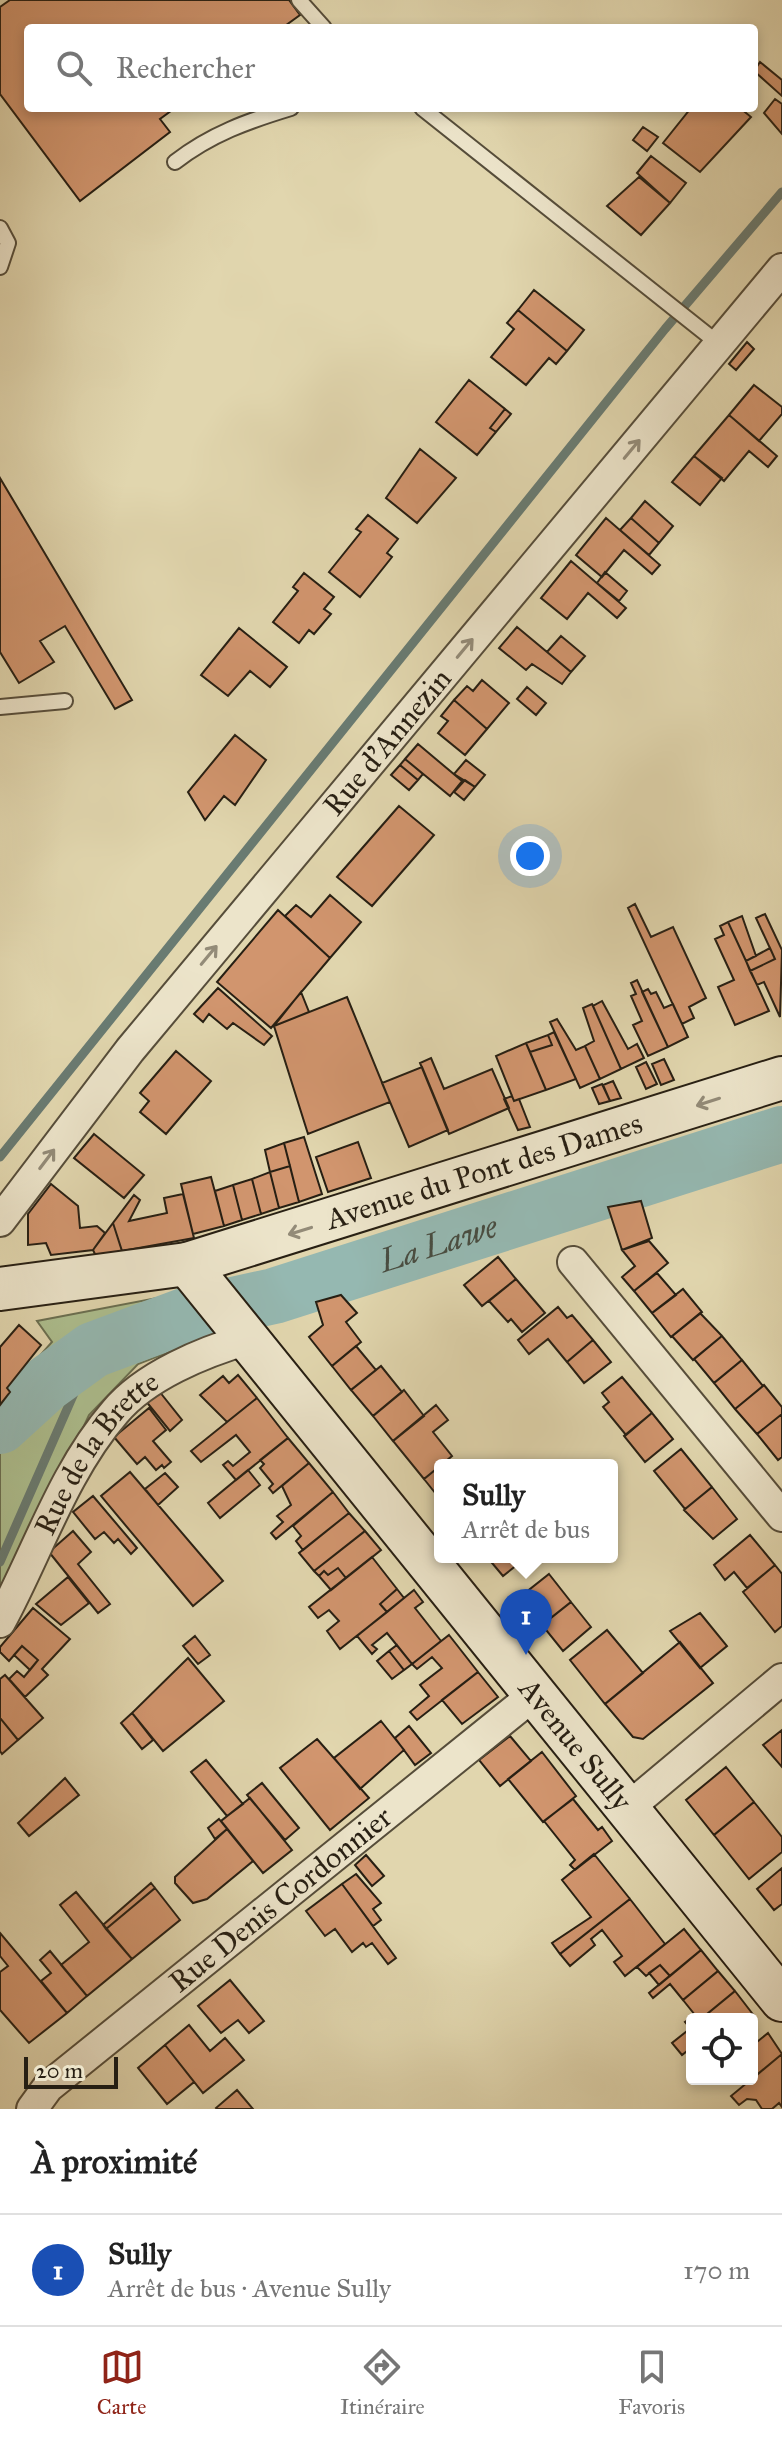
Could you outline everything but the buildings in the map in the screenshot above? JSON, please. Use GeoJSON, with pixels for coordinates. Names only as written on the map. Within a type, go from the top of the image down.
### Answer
{"type":"FeatureCollection","features":[{"type":"Feature","properties":{"kind":"street","name":"Rue d'Annezin"},"geometry":{"type":"LineString","coordinates":[[0,1221],[130,1050],[707,335],[782,269]]}},
{"type":"Feature","properties":{"kind":"street","name":"Avenue du Pont des Dames"},"geometry":{"type":"LineString","coordinates":[[0,1289],[193,1271],[782,1078]]}},
{"type":"Feature","properties":{"kind":"street"},"geometry":{"type":"LineString","coordinates":[[573,1262],[782,1516]]}},
{"type":"Feature","properties":{"kind":"street","name":"Avenue Sully"},"geometry":{"type":"LineString","coordinates":[[193,1271],[782,2000]]}},
{"type":"Feature","properties":{"kind":"street","name":"Rue de la Brette"},"geometry":{"type":"LineString","coordinates":[[0,1622],[84,1455],[116,1410],[147,1383],[245,1334]]}},
{"type":"Feature","properties":{"kind":"street"},"geometry":{"type":"LineString","coordinates":[[628,1808],[782,1679]]}},
{"type":"Feature","properties":{"kind":"street","name":"Rue Denis Cordonnier"},"geometry":{"type":"LineString","coordinates":[[32,2109],[48,2087],[535,1694]]}},
{"type":"Feature","properties":{"kind":"lane"},"geometry":{"type":"LineString","coordinates":[[299,0],[320,24]]}},
{"type":"Feature","properties":{"kind":"lane"},"geometry":{"type":"LineString","coordinates":[[175,162],[199,143],[280,112]]}},
{"type":"Feature","properties":{"kind":"lane"},"geometry":{"type":"LineString","coordinates":[[427,112],[707,335]]}},
{"type":"Feature","properties":{"kind":"lane"},"geometry":{"type":"LineString","coordinates":[[0,228],[8,243],[0,267]]}},
{"type":"Feature","properties":{"kind":"lane"},"geometry":{"type":"LineString","coordinates":[[0,707],[65,701]]}},
{"type":"Feature","properties":{"kind":"green space"},"geometry":{"type":"Polygon","coordinates":[[[167,1296],[192,1343],[138,1364],[89,1415],[0,1605],[0,1421],[18,1393],[13,1386],[52,1342],[37,1321],[167,1296]]]}},
{"type":"Feature","properties":{"kind":"waterway"},"geometry":{"type":"LineString","coordinates":[[0,1157],[665,329],[782,192]]}},
{"type":"Feature","properties":{"kind":"waterway","name":"La Lawe"},"geometry":{"type":"LineString","coordinates":[[0,1426],[46,1384],[93,1350],[187,1315],[274,1296],[782,1134]]}},
{"type":"Feature","properties":{"kind":"waterway"},"geometry":{"type":"LineString","coordinates":[[0,1562],[93,1350]]}},
{"type":"Feature","properties":{"kind":"place","name":"Sully"},"geometry":{"type":"Point","coordinates":[526,1655]}}]}
